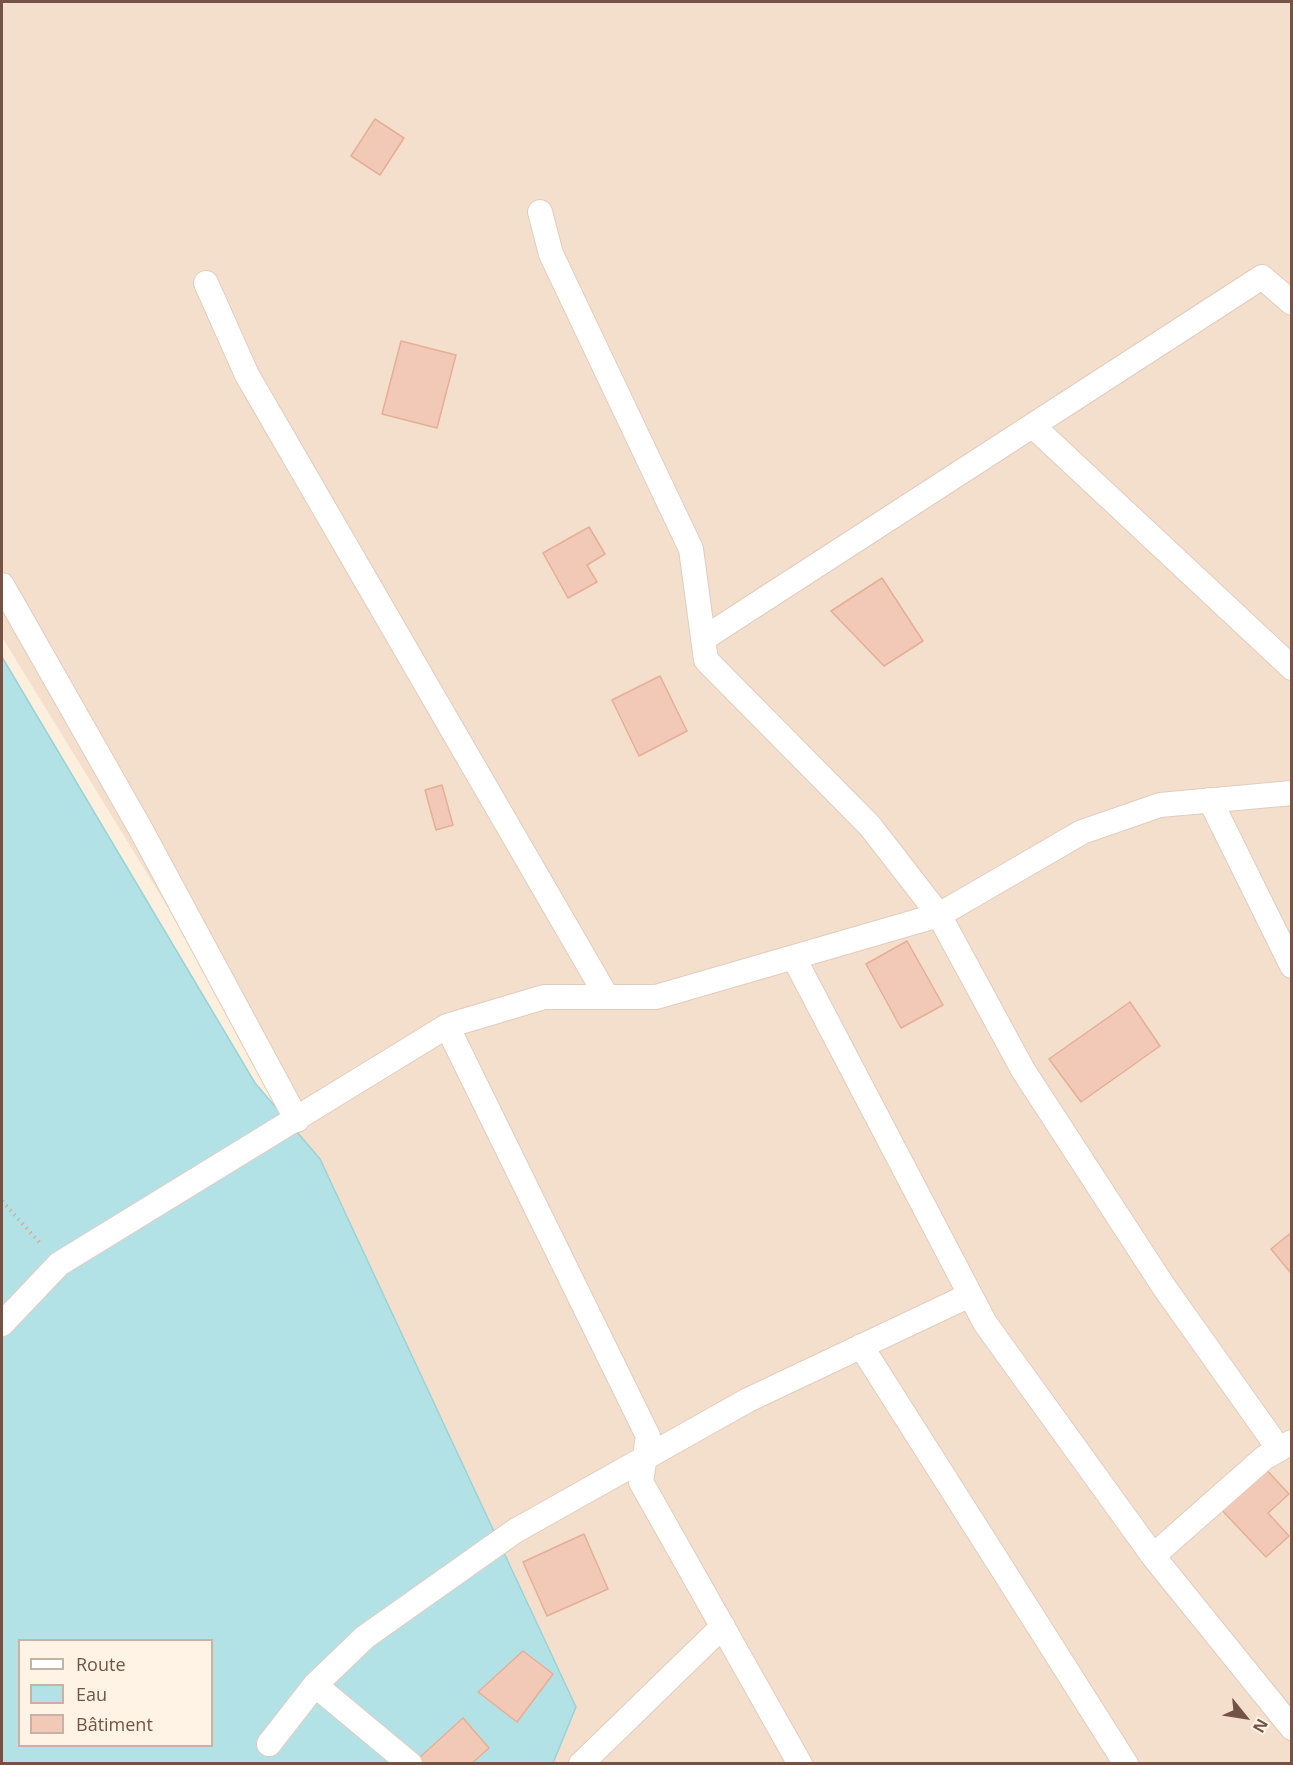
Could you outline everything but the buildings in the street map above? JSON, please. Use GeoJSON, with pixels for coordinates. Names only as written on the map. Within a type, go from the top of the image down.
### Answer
{"type":"FeatureCollection","features":[{"type":"Feature","properties":{"kind":"street"},"geometry":{"type":"LineString","coordinates":[[540,212],[551,254],[691,549],[706,660],[870,826],[939,915],[1029,1080],[1164,1287],[1285,1445],[1264,1458],[1154,1556]]}},
{"type":"Feature","properties":{"kind":"street"},"geometry":{"type":"LineString","coordinates":[[703,639],[1262,277],[1292,303]]}},
{"type":"Feature","properties":{"kind":"street"},"geometry":{"type":"LineString","coordinates":[[206,283],[247,375],[607,997]]}},
{"type":"Feature","properties":{"kind":"street"},"geometry":{"type":"LineString","coordinates":[[1033,426],[1292,668]]}},
{"type":"Feature","properties":{"kind":"street"},"geometry":{"type":"LineString","coordinates":[[2,585],[140,828],[297,1120]]}},
{"type":"Feature","properties":{"kind":"street"},"geometry":{"type":"LineString","coordinates":[[2,1324],[59,1264],[447,1026],[544,997],[656,997],[939,915],[1082,832],[1160,805],[1292,793]]}},
{"type":"Feature","properties":{"kind":"street"},"geometry":{"type":"LineString","coordinates":[[1210,800],[1292,966]]}},
{"type":"Feature","properties":{"kind":"street"},"geometry":{"type":"LineString","coordinates":[[794,958],[985,1323],[1154,1556],[1292,1728]]}},
{"type":"Feature","properties":{"kind":"street"},"geometry":{"type":"LineString","coordinates":[[447,1026],[648,1436],[641,1482],[800,1764]]}},
{"type":"Feature","properties":{"kind":"street"},"geometry":{"type":"LineString","coordinates":[[269,1744],[315,1685],[365,1637],[515,1531],[748,1400],[970,1295]]}},
{"type":"Feature","properties":{"kind":"street"},"geometry":{"type":"LineString","coordinates":[[861,1346],[1126,1764]]}},
{"type":"Feature","properties":{"kind":"street"},"geometry":{"type":"LineString","coordinates":[[581,1764],[723,1626]]}},
{"type":"Feature","properties":{"kind":"street"},"geometry":{"type":"LineString","coordinates":[[315,1685],[410,1764]]}},
{"type":"Feature","properties":{"kind":"path"},"geometry":{"type":"LineString","coordinates":[[2,1201],[59,1264]]}},
{"type":"Feature","properties":{"kind":"shaded area"},"geometry":{"type":"Polygon","coordinates":[[[2,2],[1291,2],[1291,1763],[2,1763],[2,1247],[284,1097],[2,637],[2,2]]]}},
{"type":"Feature","properties":{"kind":"water"},"geometry":{"type":"Polygon","coordinates":[[[2,657],[255,1083],[320,1159],[576,1707],[553,1763],[2,1763],[2,657]]]}}]}
